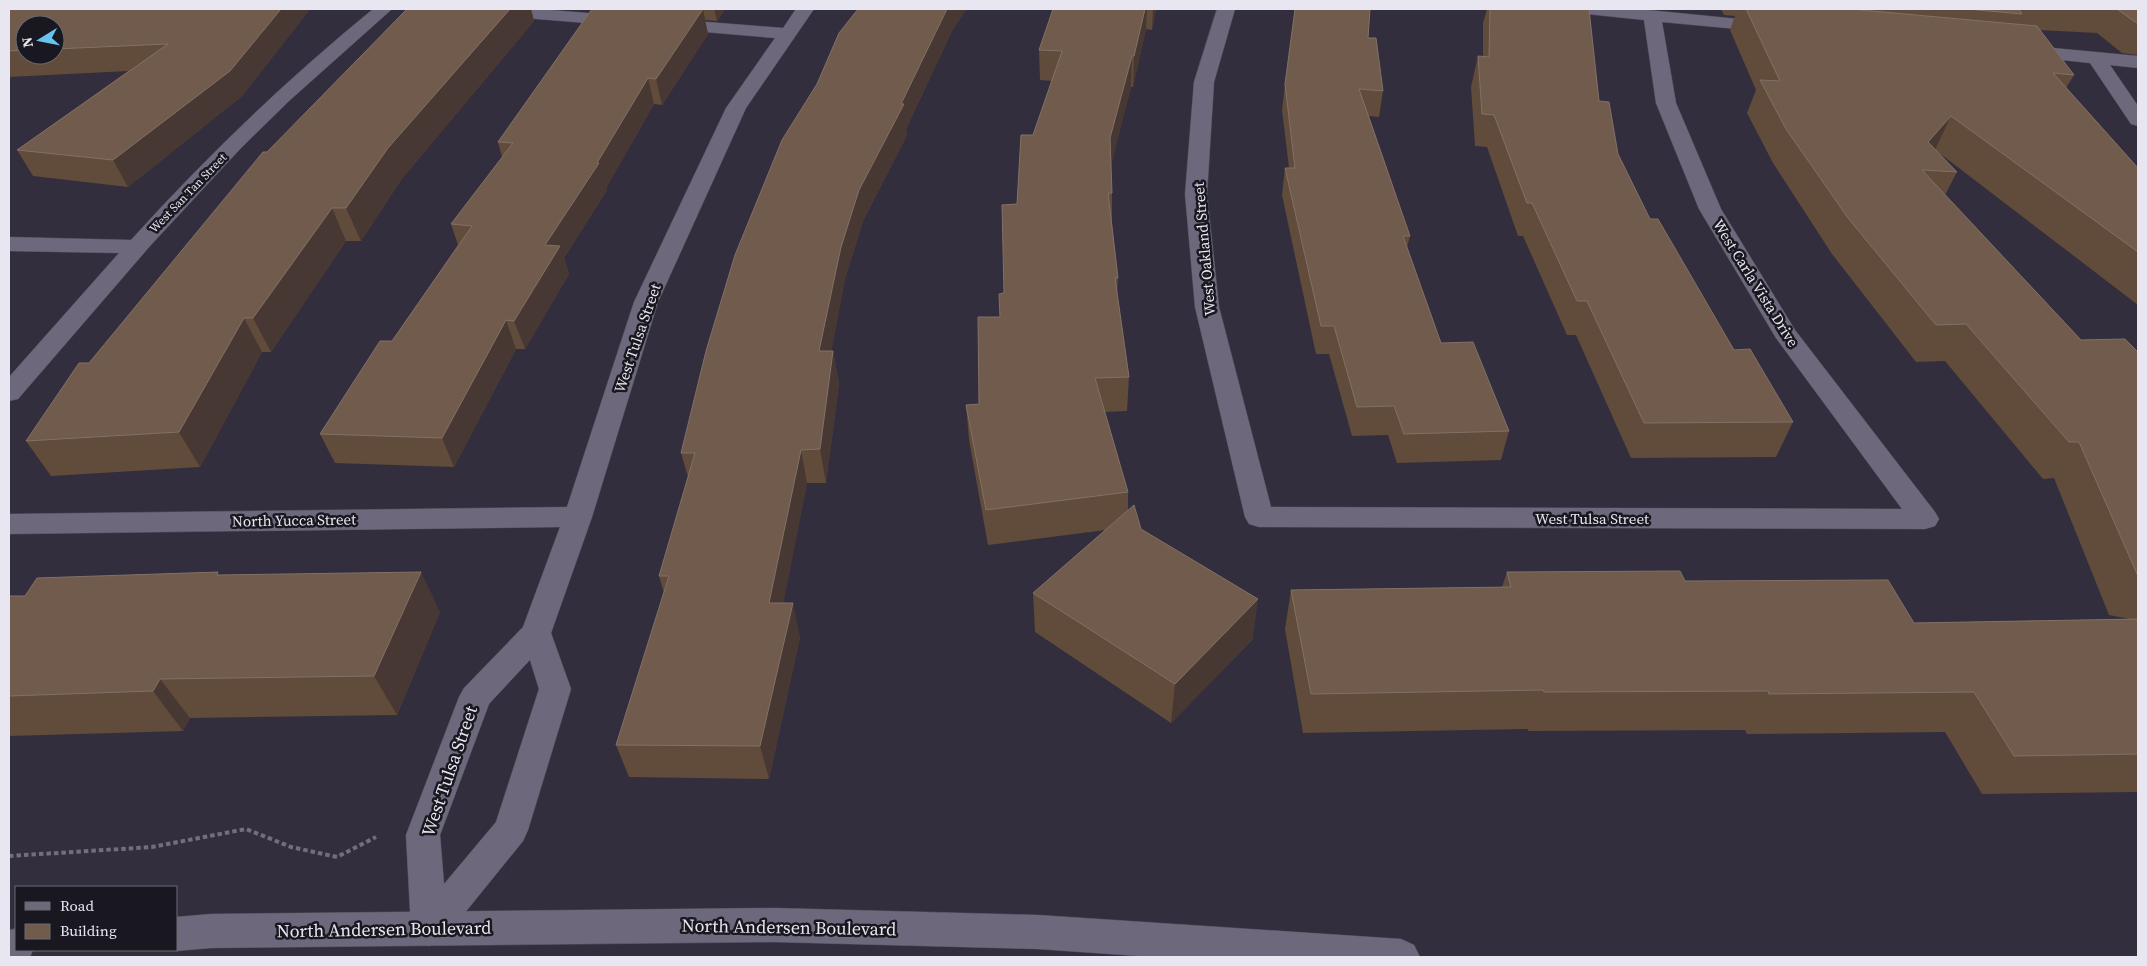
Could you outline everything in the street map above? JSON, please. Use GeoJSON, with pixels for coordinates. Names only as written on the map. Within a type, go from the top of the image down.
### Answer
{"type":"FeatureCollection","features":[{"type":"Feature","properties":{"kind":"street","name":"West San Tan Street"},"geometry":{"type":"LineString","coordinates":[[9,393],[136,247],[286,92],[383,9]]}},
{"type":"Feature","properties":{"kind":"street"},"geometry":{"type":"LineString","coordinates":[[475,9],[787,34]]}},
{"type":"Feature","properties":{"kind":"street","name":"West Tulsa Street"},"geometry":{"type":"LineString","coordinates":[[429,929],[423,835],[475,697],[536,633],[578,516],[646,302],[736,108],[805,9]]}},
{"type":"Feature","properties":{"kind":"street","name":"West Oakland Street"},"geometry":{"type":"LineString","coordinates":[[1226,9],[1204,82],[1196,194],[1207,307],[1259,517]]}},
{"type":"Feature","properties":{"kind":"street"},"geometry":{"type":"LineString","coordinates":[[1587,9],[1790,29]]}},
{"type":"Feature","properties":{"kind":"street","name":"West Carla Vista Drive"},"geometry":{"type":"LineString","coordinates":[[1652,16],[1666,103],[1710,209],[1785,333],[1925,519]]}},
{"type":"Feature","properties":{"kind":"street"},"geometry":{"type":"LineString","coordinates":[[2007,50],[2138,62]]}},
{"type":"Feature","properties":{"kind":"street"},"geometry":{"type":"LineString","coordinates":[[2096,58],[2138,120]]}},
{"type":"Feature","properties":{"kind":"street"},"geometry":{"type":"LineString","coordinates":[[9,244],[136,247]]}},
{"type":"Feature","properties":{"kind":"street","name":"North Yucca Street"},"geometry":{"type":"LineString","coordinates":[[9,524],[578,516]]}},
{"type":"Feature","properties":{"kind":"street","name":"West Tulsa Street"},"geometry":{"type":"LineString","coordinates":[[1259,517],[1925,519]]}},
{"type":"Feature","properties":{"kind":"street"},"geometry":{"type":"LineString","coordinates":[[429,929],[512,830],[555,689],[536,633]]}},
{"type":"Feature","properties":{"kind":"street","name":"North Andersen Boulevard"},"geometry":{"type":"LineString","coordinates":[[178,934],[211,931],[774,925],[1009,932],[1401,957]]}},
{"type":"Feature","properties":{"kind":"path"},"geometry":{"type":"LineString","coordinates":[[9,856],[152,847],[246,829],[290,847],[338,858],[378,836]]}},
{"type":"Feature","properties":{"kind":"building"},"geometry":{"type":"Polygon","coordinates":[[[9,9],[281,9],[230,71],[113,160],[17,150],[168,44],[65,49],[65,15],[15,15],[15,51],[9,51],[9,9]]]}},
{"type":"Feature","properties":{"kind":"building"},"geometry":{"type":"Polygon","coordinates":[[[407,9],[510,9],[388,148],[346,208],[332,208],[253,318],[244,318],[179,432],[26,441],[79,363],[89,363],[263,152],[267,152],[407,9]]]}},
{"type":"Feature","properties":{"kind":"building"},"geometry":{"type":"Polygon","coordinates":[[[592,9],[703,9],[656,79],[648,78],[597,163],[599,163],[545,245],[560,246],[514,321],[506,320],[442,438],[320,434],[380,341],[392,341],[472,226],[451,224],[513,143],[498,142],[592,9]]]}},
{"type":"Feature","properties":{"kind":"building"},"geometry":{"type":"Polygon","coordinates":[[[858,9],[947,9],[901,104],[904,104],[859,190],[841,247],[819,351],[833,351],[820,449],[801,450],[769,603],[793,603],[760,746],[616,745],[669,576],[659,576],[695,453],[681,453],[706,351],[735,255],[782,140],[817,84],[839,33],[858,9]]]}},
{"type":"Feature","properties":{"kind":"building"},"geometry":{"type":"Polygon","coordinates":[[[1053,9],[1145,9],[1134,56],[1132,56],[1110,138],[1112,193],[1108,193],[1118,278],[1115,278],[1129,377],[1095,378],[1128,492],[986,510],[966,405],[979,404],[978,317],[1000,317],[999,294],[1004,293],[1002,205],[1017,204],[1021,135],[1033,135],[1062,51],[1039,50],[1053,9]]]}},
{"type":"Feature","properties":{"kind":"building"},"geometry":{"type":"Polygon","coordinates":[[[1295,9],[1370,9],[1368,38],[1376,38],[1383,91],[1359,89],[1410,236],[1403,236],[1441,343],[1473,342],[1509,431],[1404,434],[1394,406],[1357,407],[1334,326],[1321,326],[1285,168],[1295,168],[1285,84],[1295,9]]]}},
{"type":"Feature","properties":{"kind":"building"},"geometry":{"type":"Polygon","coordinates":[[[1490,9],[1589,9],[1599,101],[1609,102],[1618,154],[1650,219],[1658,219],[1734,350],[1750,349],[1793,422],[1644,423],[1587,301],[1577,301],[1532,203],[1527,203],[1494,115],[1482,114],[1478,56],[1489,57],[1490,9]]]}},
{"type":"Feature","properties":{"kind":"building"},"geometry":{"type":"Polygon","coordinates":[[[1746,9],[1850,9],[2037,26],[2074,75],[2053,73],[2138,168],[2138,252],[1951,116],[1928,142],[1957,172],[1922,170],[2081,340],[2125,339],[2138,352],[2138,576],[2079,442],[2069,442],[1966,324],[1936,325],[1848,218],[1786,129],[1760,80],[1780,81],[1746,9]]]}},
{"type":"Feature","properties":{"kind":"building"},"geometry":{"type":"Polygon","coordinates":[[[1967,9],[2019,9],[2022,14],[1967,9]]]}},
{"type":"Feature","properties":{"kind":"building"},"geometry":{"type":"Polygon","coordinates":[[[2117,9],[2138,9],[2138,24],[2117,9]]]}},
{"type":"Feature","properties":{"kind":"building"},"geometry":{"type":"Polygon","coordinates":[[[1134,505],[1141,529],[1258,599],[1175,684],[1033,593],[1134,505]]]}},
{"type":"Feature","properties":{"kind":"building"},"geometry":{"type":"Polygon","coordinates":[[[1680,571],[1685,581],[1888,580],[1914,623],[2138,619],[2138,754],[2014,756],[1974,692],[1769,694],[1768,691],[1544,692],[1543,690],[1311,694],[1291,590],[1511,587],[1507,572],[1680,571]]]}},
{"type":"Feature","properties":{"kind":"building"},"geometry":{"type":"Polygon","coordinates":[[[218,572],[217,575],[421,572],[374,676],[160,679],[153,691],[9,696],[9,596],[25,596],[37,578],[218,572]]]}}]}
